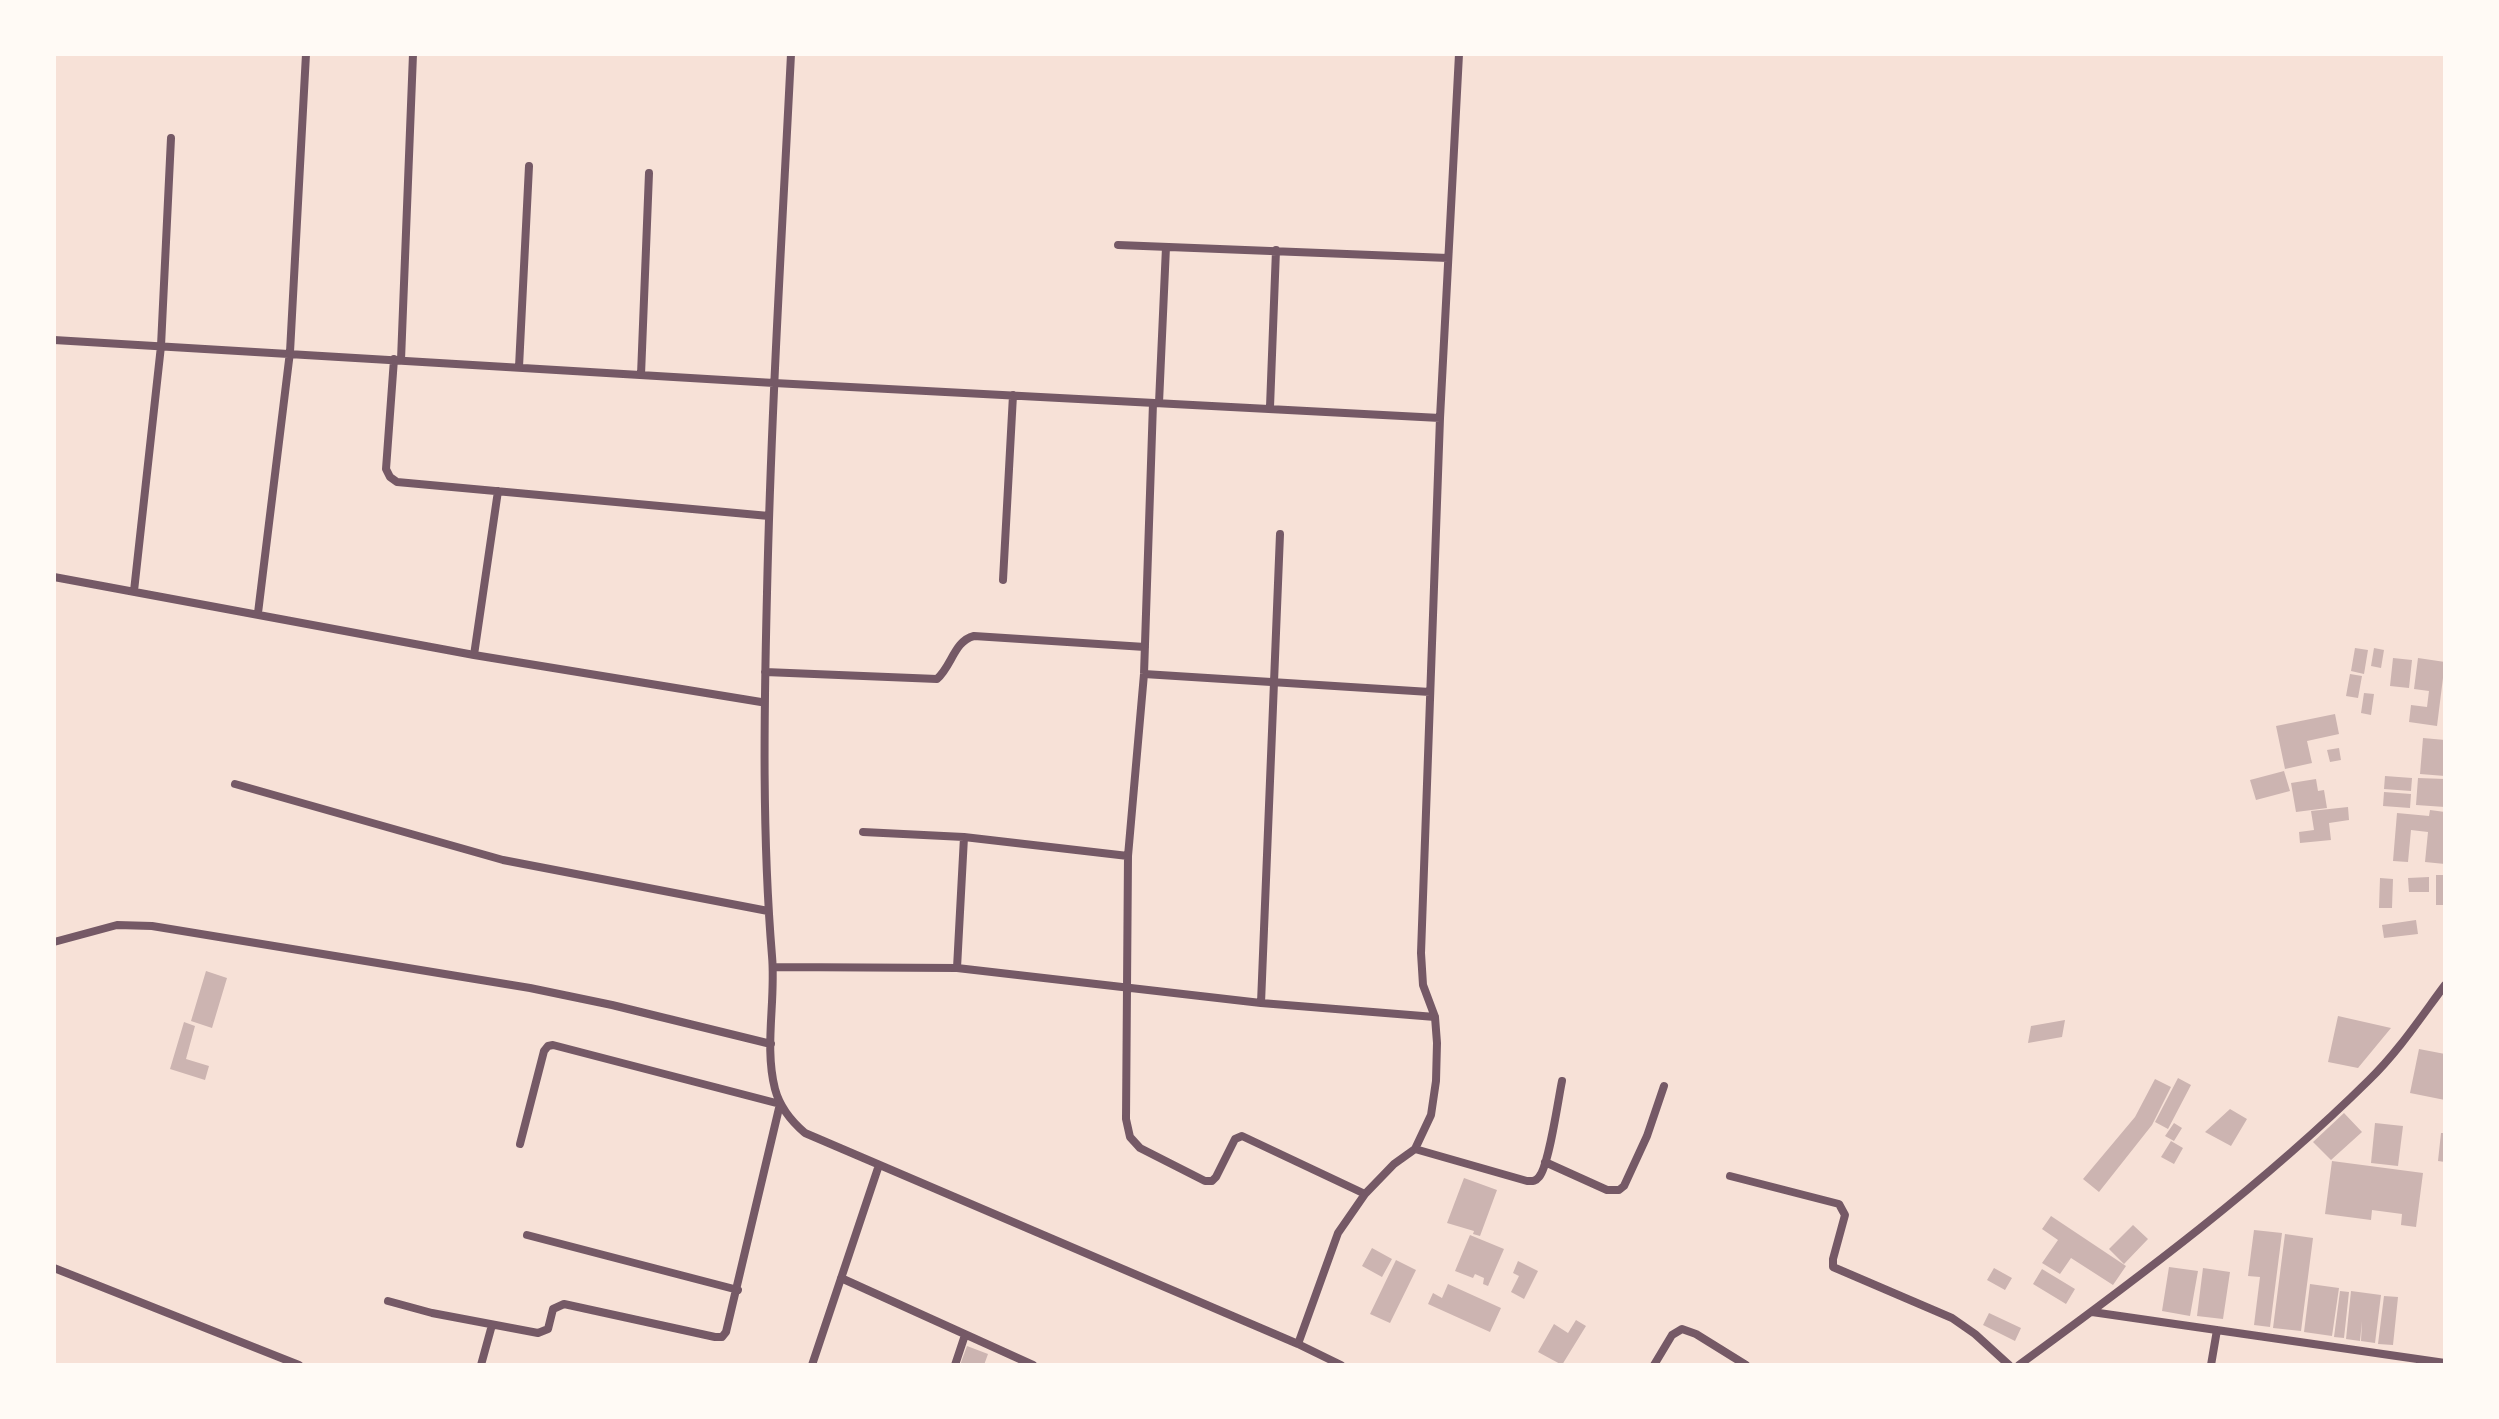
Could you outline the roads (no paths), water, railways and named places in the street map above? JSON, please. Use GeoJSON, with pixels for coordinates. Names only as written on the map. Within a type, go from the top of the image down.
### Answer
{"type":"FeatureCollection","features":[{"type":"Feature","properties":{"kind":"street"},"geometry":{"type":"LineString","coordinates":[[258,613],[290,352],[306,54]]}},
{"type":"Feature","properties":{"kind":"street"},"geometry":{"type":"LineString","coordinates":[[413,54],[398,360],[386,469],[390,477],[397,482],[769,516]]}},
{"type":"Feature","properties":{"kind":"street"},"geometry":{"type":"LineString","coordinates":[[791,54],[774,383],[765,672],[768,911],[773,967],[771,1064],[780,1104],[792,1122],[805,1133],[1341,1365]]}},
{"type":"Feature","properties":{"kind":"street"},"geometry":{"type":"LineString","coordinates":[[1298,1344],[1338,1233],[1365,1194],[1394,1164],[1415,1149],[1431,1115],[1434,1092],[1435,1017],[1423,985],[1421,953],[1440,418],[1459,54]]}},
{"type":"Feature","properties":{"kind":"street"},"geometry":{"type":"LineString","coordinates":[[134,591],[161,346],[171,138]]}},
{"type":"Feature","properties":{"kind":"street"},"geometry":{"type":"LineString","coordinates":[[519,367],[529,166]]}},
{"type":"Feature","properties":{"kind":"street"},"geometry":{"type":"LineString","coordinates":[[641,375],[649,173]]}},
{"type":"Feature","properties":{"kind":"street"},"geometry":{"type":"LineString","coordinates":[[1118,245],[1448,258]]}},
{"type":"Feature","properties":{"kind":"street"},"geometry":{"type":"LineString","coordinates":[[1166,247],[1144,674],[1128,856],[1126,1119],[1130,1137],[1140,1148],[1205,1181],[1216,1177],[1235,1139],[1242,1136],[1365,1194]]}},
{"type":"Feature","properties":{"kind":"street"},"geometry":{"type":"LineString","coordinates":[[1270,407],[1276,250]]}},
{"type":"Feature","properties":{"kind":"street"},"geometry":{"type":"LineString","coordinates":[[54,340],[774,383],[1440,418]]}},
{"type":"Feature","properties":{"kind":"street"},"geometry":{"type":"LineString","coordinates":[[1003,580],[1013,395]]}},
{"type":"Feature","properties":{"kind":"street"},"geometry":{"type":"LineString","coordinates":[[474,655],[498,491]]}},
{"type":"Feature","properties":{"kind":"street"},"geometry":{"type":"LineString","coordinates":[[1261,1003],[1280,534]]}},
{"type":"Feature","properties":{"kind":"street"},"geometry":{"type":"LineString","coordinates":[[54,577],[474,655],[761,702]]}},
{"type":"Feature","properties":{"kind":"street"},"geometry":{"type":"LineString","coordinates":[[765,672],[927,681],[937,679],[945,672],[959,645],[966,638],[974,636],[1145,647]]}},
{"type":"Feature","properties":{"kind":"street"},"geometry":{"type":"LineString","coordinates":[[1144,674],[1430,692]]}},
{"type":"Feature","properties":{"kind":"street"},"geometry":{"type":"LineString","coordinates":[[235,784],[503,860],[768,911]]}},
{"type":"Feature","properties":{"kind":"street"},"geometry":{"type":"LineString","coordinates":[[863,832],[964,837],[1128,856]]}},
{"type":"Feature","properties":{"kind":"street"},"geometry":{"type":"LineString","coordinates":[[957,968],[964,837]]}},
{"type":"Feature","properties":{"kind":"street"},"geometry":{"type":"LineString","coordinates":[[54,942],[117,925],[152,926],[530,988],[771,1044]]}},
{"type":"Feature","properties":{"kind":"street"},"geometry":{"type":"LineString","coordinates":[[773,967],[957,968],[1261,1003],[1435,1017]]}},
{"type":"Feature","properties":{"kind":"street"},"geometry":{"type":"LineString","coordinates":[[2019,1365],[2092,1312],[2261,1177],[2370,1079],[2445,985]]}},
{"type":"Feature","properties":{"kind":"street"},"geometry":{"type":"LineString","coordinates":[[520,1144],[544,1051],[553,1045],[780,1104]]}},
{"type":"Feature","properties":{"kind":"street"},"geometry":{"type":"LineString","coordinates":[[1415,1149],[1535,1181],[1545,1162],[1562,1081]]}},
{"type":"Feature","properties":{"kind":"street"},"geometry":{"type":"LineString","coordinates":[[1545,1162],[1607,1190],[1619,1190],[1624,1186],[1647,1136],[1664,1086]]}},
{"type":"Feature","properties":{"kind":"street"},"geometry":{"type":"LineString","coordinates":[[388,1301],[492,1325],[544,1333],[553,1309],[564,1304],[722,1337],[738,1290],[780,1104]]}},
{"type":"Feature","properties":{"kind":"street"},"geometry":{"type":"LineString","coordinates":[[812,1365],[879,1165]]}},
{"type":"Feature","properties":{"kind":"street"},"geometry":{"type":"LineString","coordinates":[[1730,1176],[1839,1204],[1845,1215],[1833,1267],[1952,1318],[2009,1365]]}},
{"type":"Feature","properties":{"kind":"street"},"geometry":{"type":"LineString","coordinates":[[527,1235],[738,1290]]}},
{"type":"Feature","properties":{"kind":"street"},"geometry":{"type":"LineString","coordinates":[[54,1268],[299,1365]]}},
{"type":"Feature","properties":{"kind":"street"},"geometry":{"type":"LineString","coordinates":[[841,1278],[1033,1365]]}},
{"type":"Feature","properties":{"kind":"street"},"geometry":{"type":"LineString","coordinates":[[2092,1312],[2445,1363]]}},
{"type":"Feature","properties":{"kind":"street"},"geometry":{"type":"LineString","coordinates":[[481,1365],[492,1325]]}},
{"type":"Feature","properties":{"kind":"street"},"geometry":{"type":"LineString","coordinates":[[1654,1365],[1672,1335],[1682,1329],[1696,1334],[1746,1365]]}},
{"type":"Feature","properties":{"kind":"street"},"geometry":{"type":"LineString","coordinates":[[2211,1365],[2217,1330]]}},
{"type":"Feature","properties":{"kind":"street"},"geometry":{"type":"LineString","coordinates":[[955,1365],[965,1335]]}}]}
